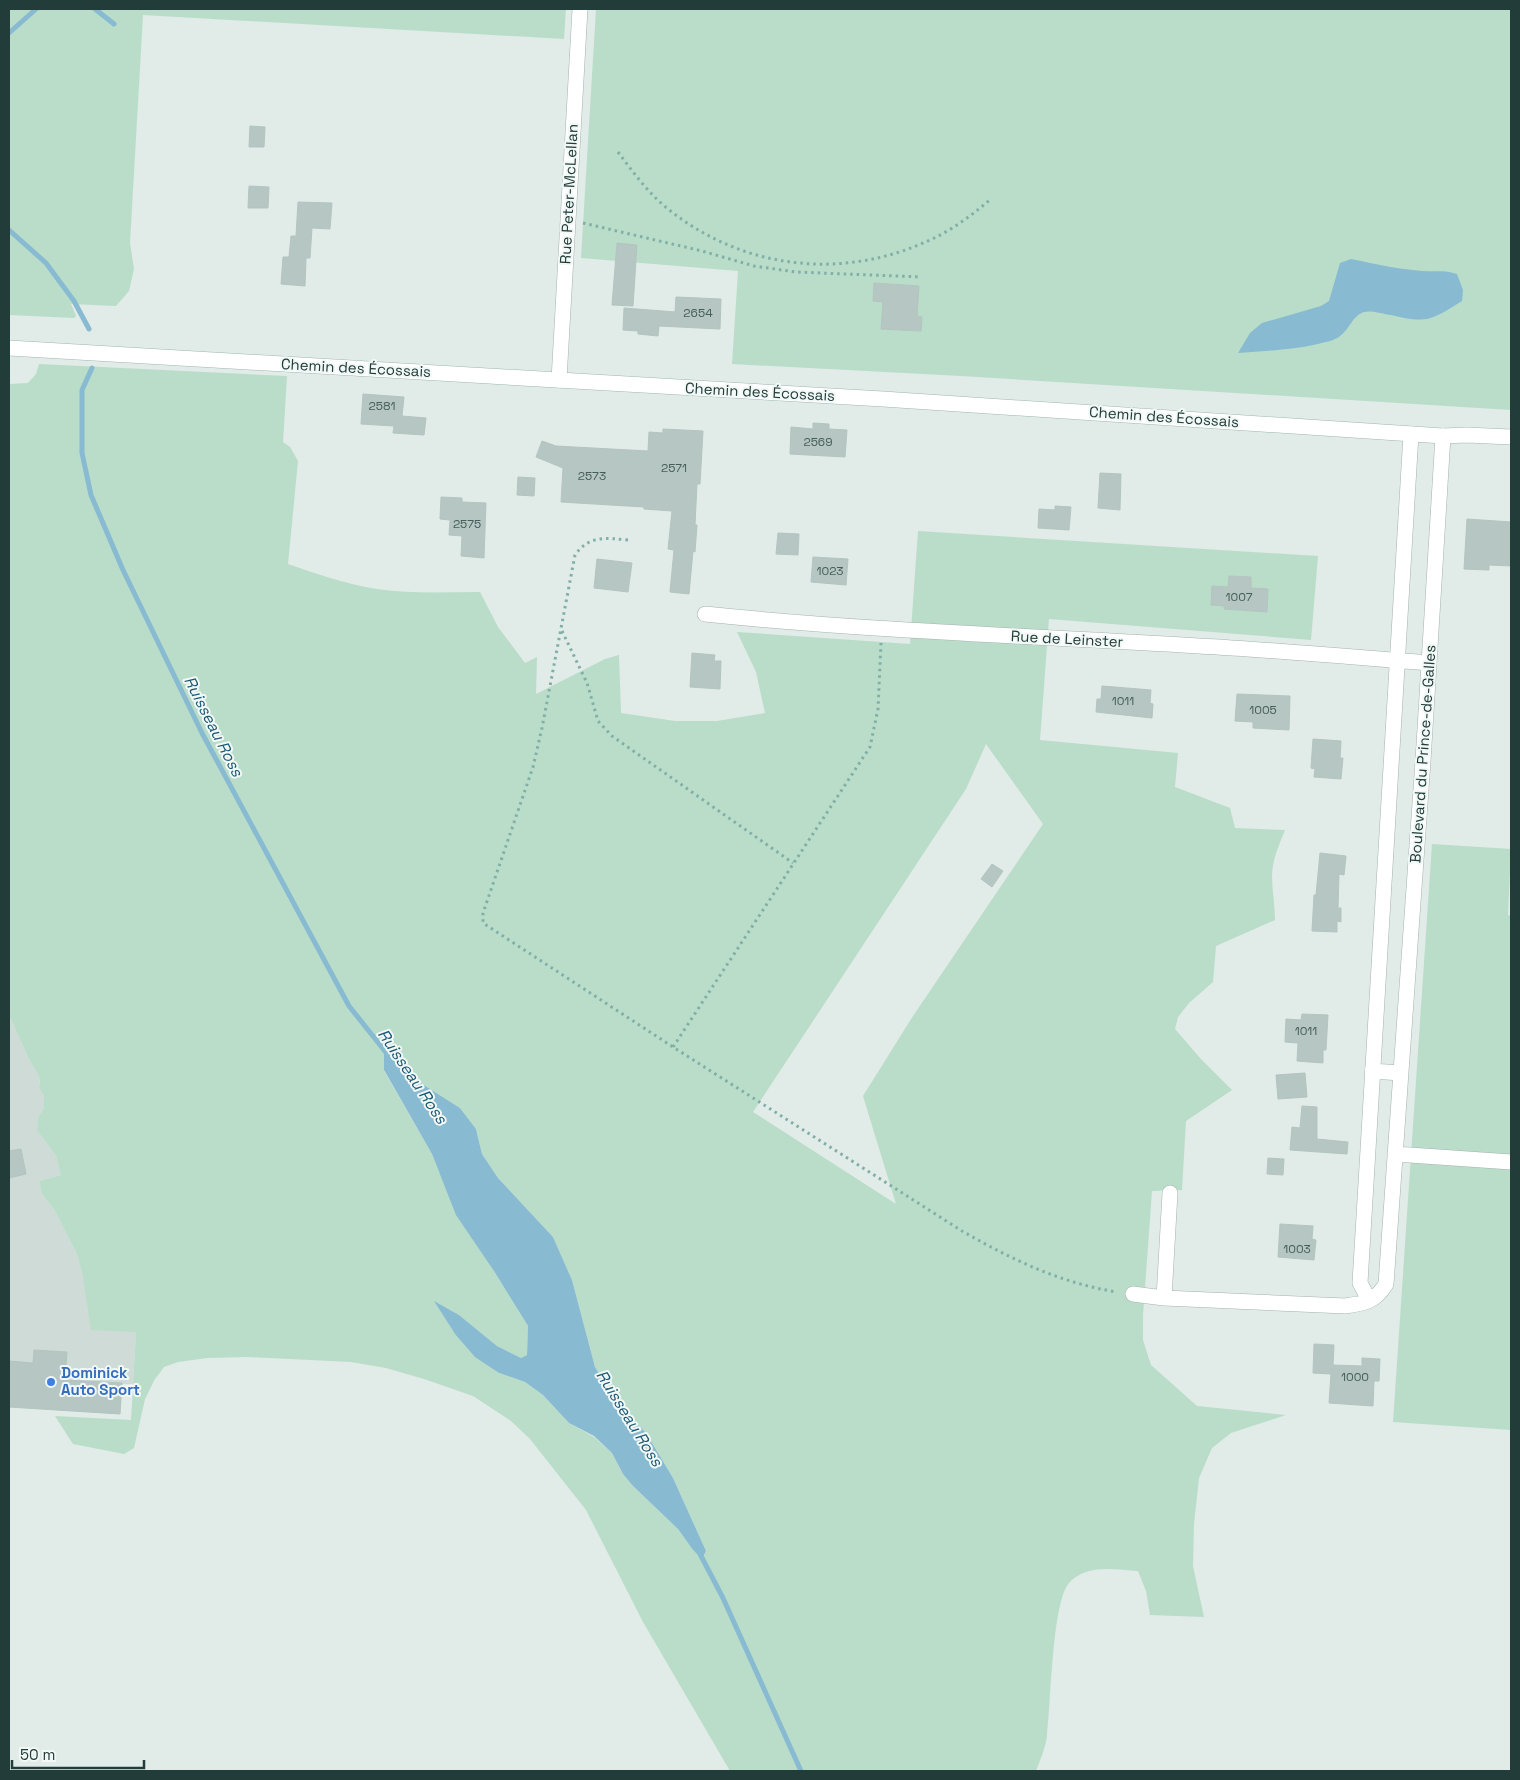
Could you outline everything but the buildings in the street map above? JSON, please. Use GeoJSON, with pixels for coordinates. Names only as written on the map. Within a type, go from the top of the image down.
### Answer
{"type":"FeatureCollection","features":[{"type":"Feature","properties":{"kind":"street","name":"Rue Peter-McLellan"},"geometry":{"type":"LineString","coordinates":[[559,380],[580,9]]}},
{"type":"Feature","properties":{"kind":"street","name":"Chemin des Écossais"},"geometry":{"type":"LineString","coordinates":[[9,348],[894,400],[1443,436],[1511,437]]}},
{"type":"Feature","properties":{"kind":"street","name":"Boulevard du Prince-de-Galles"},"geometry":{"type":"LineString","coordinates":[[1411,434],[1360,1284],[1370,1300],[1379,1294],[1386,1284],[1443,436]]}},
{"type":"Feature","properties":{"kind":"street","name":"Rue de Leinster"},"geometry":{"type":"LineString","coordinates":[[705,614],[882,630],[1199,646],[1429,663]]}},
{"type":"Feature","properties":{"kind":"street"},"geometry":{"type":"LineString","coordinates":[[1372,1071],[1401,1073]]}},
{"type":"Feature","properties":{"kind":"street"},"geometry":{"type":"LineString","coordinates":[[1395,1154],[1511,1162]]}},
{"type":"Feature","properties":{"kind":"street"},"geometry":{"type":"LineString","coordinates":[[1164,1298],[1170,1193]]}},
{"type":"Feature","properties":{"kind":"street"},"geometry":{"type":"LineString","coordinates":[[1133,1294],[1164,1298],[1325,1306],[1345,1306],[1370,1300]]}},
{"type":"Feature","properties":{"kind":"path"},"geometry":{"type":"LineString","coordinates":[[618,152],[642,184],[668,208],[696,229],[728,245],[761,257],[796,263],[831,265],[866,261],[901,252],[933,239],[964,221],[991,198]]}},
{"type":"Feature","properties":{"kind":"path"},"geometry":{"type":"LineString","coordinates":[[567,219],[702,251],[754,266],[796,272],[921,277]]}},
{"type":"Feature","properties":{"kind":"path"},"geometry":{"type":"LineString","coordinates":[[628,540],[594,540],[582,545],[575,555],[533,767],[483,913],[483,923],[673,1047],[962,1231],[1007,1256],[1046,1273],[1084,1286],[1133,1294]]}},
{"type":"Feature","properties":{"kind":"path"},"geometry":{"type":"LineString","coordinates":[[561,630],[587,683],[598,721],[612,736],[793,863]]}},
{"type":"Feature","properties":{"kind":"path"},"geometry":{"type":"LineString","coordinates":[[673,1047],[870,746],[878,710],[882,630]]}},
{"type":"Feature","properties":{"kind":"shaded area"},"geometry":{"type":"Polygon","coordinates":[[[9,1015],[40,1078],[39,1087],[44,1096],[44,1108],[38,1118],[37,1130],[56,1156],[61,1175],[39,1181],[42,1194],[54,1209],[77,1254],[83,1277],[136,1332],[133,1384],[122,1384],[120,1414],[9,1407],[9,1015]]]}},
{"type":"Feature","properties":{"kind":"green space"},"geometry":{"type":"Polygon","coordinates":[[[9,9],[566,9],[564,39],[143,15],[130,243],[134,269],[129,291],[116,306],[71,304],[76,316],[74,318],[9,315],[9,9]]]}},
{"type":"Feature","properties":{"kind":"green space"},"geometry":{"type":"Polygon","coordinates":[[[596,9],[1511,9],[1511,410],[961,376],[732,364],[738,271],[581,258],[596,9]]]}},
{"type":"Feature","properties":{"kind":"green space"},"geometry":{"type":"Polygon","coordinates":[[[39,364],[287,376],[283,442],[290,447],[298,461],[288,564],[343,582],[390,591],[480,592],[498,627],[525,663],[537,657],[536,694],[605,659],[619,655],[621,713],[675,721],[717,721],[765,713],[756,672],[737,632],[910,644],[918,531],[1318,556],[1311,640],[1049,619],[1040,740],[1178,753],[1175,787],[1230,808],[1235,828],[1285,830],[1272,870],[1275,920],[1216,946],[1213,982],[1189,1003],[1178,1017],[1175,1029],[1200,1058],[1232,1090],[1186,1121],[1182,1190],[1152,1191],[1143,1315],[1143,1340],[1151,1365],[1197,1406],[1286,1415],[1231,1433],[1212,1448],[1199,1478],[1194,1524],[1193,1566],[1204,1617],[1150,1615],[1146,1591],[1138,1571],[1092,1570],[1083,1573],[1069,1583],[1063,1594],[1059,1611],[1053,1655],[1046,1740],[1036,1771],[730,1771],[643,1622],[586,1510],[530,1439],[511,1421],[473,1396],[424,1379],[386,1368],[351,1362],[247,1357],[207,1358],[178,1362],[164,1367],[155,1379],[145,1399],[134,1448],[124,1454],[73,1444],[55,1416],[131,1420],[136,1332],[91,1330],[83,1277],[77,1254],[54,1209],[42,1194],[39,1181],[61,1175],[56,1156],[37,1130],[38,1118],[44,1108],[44,1096],[39,1088],[40,1078],[9,1015],[9,384],[28,383],[36,374],[39,364]],[[986,744],[966,789],[753,1112],[896,1204],[863,1096],[913,1016],[1043,824],[986,744]],[[385,1050],[384,1071],[432,1154],[439,1172],[494,1271],[528,1326],[527,1355],[521,1358],[497,1346],[459,1315],[435,1302],[455,1334],[499,1373],[525,1382],[543,1395],[569,1423],[594,1437],[612,1453],[623,1474],[633,1486],[678,1529],[702,1559],[706,1551],[673,1478],[646,1433],[616,1402],[595,1367],[572,1280],[553,1237],[498,1178],[482,1154],[476,1129],[460,1108],[408,1075],[385,1050]]]}},
{"type":"Feature","properties":{"kind":"green space"},"geometry":{"type":"Polygon","coordinates":[[[1432,844],[1511,849],[1508,915],[1511,916],[1511,1430],[1393,1422],[1432,844]]]}},
{"type":"Feature","properties":{"kind":"water"},"geometry":{"type":"Polygon","coordinates":[[[1351,259],[1404,269],[1457,274],[1463,290],[1462,301],[1436,316],[1422,320],[1364,312],[1357,316],[1338,338],[1332,340],[1298,348],[1238,353],[1250,333],[1262,323],[1321,306],[1329,301],[1340,263],[1351,259]]]}},
{"type":"Feature","properties":{"kind":"water"},"geometry":{"type":"Polygon","coordinates":[[[384,1050],[408,1075],[460,1108],[476,1129],[482,1154],[498,1178],[553,1237],[572,1280],[595,1367],[616,1402],[646,1433],[673,1478],[706,1551],[702,1559],[678,1529],[633,1486],[623,1474],[612,1453],[594,1436],[569,1423],[543,1395],[525,1382],[499,1373],[475,1357],[455,1334],[434,1301],[459,1315],[497,1346],[521,1358],[527,1355],[528,1326],[456,1215],[432,1154],[384,1070],[384,1050]]]}},
{"type":"Feature","properties":{"kind":"waterway"},"geometry":{"type":"LineString","coordinates":[[9,33],[36,9]]}},
{"type":"Feature","properties":{"kind":"waterway"},"geometry":{"type":"LineString","coordinates":[[95,9],[114,24]]}},
{"type":"Feature","properties":{"kind":"waterway","name":"Ruisseau Ross"},"geometry":{"type":"LineString","coordinates":[[9,230],[46,263],[74,301],[89,329]]}},
{"type":"Feature","properties":{"kind":"waterway","name":"Ruisseau Ross"},"geometry":{"type":"LineString","coordinates":[[92,368],[82,390],[82,453],[91,495],[123,570],[202,733],[349,1006],[388,1055]]}},
{"type":"Feature","properties":{"kind":"waterway","name":"Ruisseau Ross"},"geometry":{"type":"LineString","coordinates":[[700,1554],[723,1598],[801,1771]]}},
{"type":"Feature","properties":{"kind":"place","name":"Dominick Auto Sport"},"geometry":{"type":"Point","coordinates":[51,1382]}}]}
